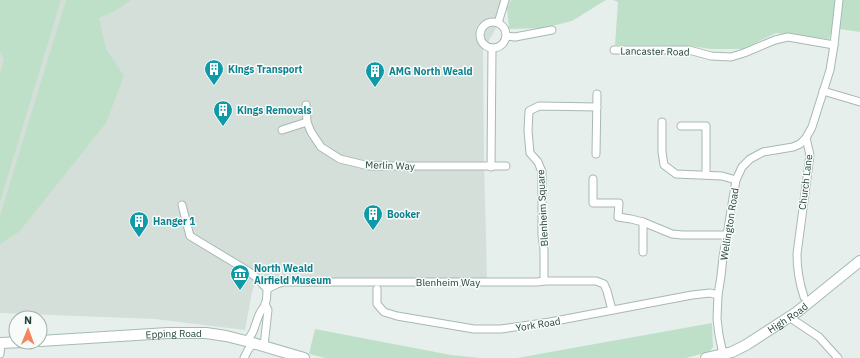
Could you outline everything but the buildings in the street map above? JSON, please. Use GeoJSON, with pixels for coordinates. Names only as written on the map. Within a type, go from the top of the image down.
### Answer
{"type":"FeatureCollection","features":[{"type":"Feature","properties":{"kind":"main road","name":"High Road"},"geometry":{"type":"LineString","coordinates":[[706,358],[732,352],[746,346],[789,317],[860,261]]}},
{"type":"Feature","properties":{"kind":"main road","name":"Epping Road"},"geometry":{"type":"LineString","coordinates":[[48,340],[168,333],[206,333],[226,336],[304,358]]}},
{"type":"Feature","properties":{"kind":"street"},"geometry":{"type":"LineString","coordinates":[[498,23],[505,0]]}},
{"type":"Feature","properties":{"kind":"street"},"geometry":{"type":"LineString","coordinates":[[806,138],[812,127],[830,70],[840,0]]}},
{"type":"Feature","properties":{"kind":"street"},"geometry":{"type":"LineString","coordinates":[[494,22],[498,23],[503,26],[506,36],[500,46],[492,48],[485,45],[480,35],[486,24],[494,22]]}},
{"type":"Feature","properties":{"kind":"street"},"geometry":{"type":"LineString","coordinates":[[506,36],[552,30]]}},
{"type":"Feature","properties":{"kind":"street","name":"Lancaster Road"},"geometry":{"type":"LineString","coordinates":[[614,50],[690,50],[711,56],[731,57],[788,37],[834,45]]}},
{"type":"Feature","properties":{"kind":"street"},"geometry":{"type":"LineString","coordinates":[[491,166],[492,48]]}},
{"type":"Feature","properties":{"kind":"street"},"geometry":{"type":"LineString","coordinates":[[823,91],[860,102]]}},
{"type":"Feature","properties":{"kind":"street"},"geometry":{"type":"LineString","coordinates":[[596,154],[597,94]]}},
{"type":"Feature","properties":{"kind":"street","name":"Merlin Way"},"geometry":{"type":"LineString","coordinates":[[306,105],[307,122],[321,147],[340,159],[369,166],[506,166]]}},
{"type":"Feature","properties":{"kind":"street","name":"Blenheim Square"},"geometry":{"type":"LineString","coordinates":[[544,281],[542,172],[538,162],[530,152],[528,131],[529,111],[539,106],[597,107]]}},
{"type":"Feature","properties":{"kind":"street"},"geometry":{"type":"LineString","coordinates":[[282,130],[307,122]]}},
{"type":"Feature","properties":{"kind":"street"},"geometry":{"type":"LineString","coordinates":[[662,122],[662,152],[664,165],[676,174],[722,176],[736,180]]}},
{"type":"Feature","properties":{"kind":"street"},"geometry":{"type":"LineString","coordinates":[[681,126],[706,126],[706,175]]}},
{"type":"Feature","properties":{"kind":"street","name":"Wellington Road"},"geometry":{"type":"LineString","coordinates":[[723,354],[717,320],[718,295],[722,276],[722,257],[736,180],[742,167],[750,159],[762,152],[793,147],[800,144],[806,138]]}},
{"type":"Feature","properties":{"kind":"street","name":"Church Lane"},"geometry":{"type":"LineString","coordinates":[[804,297],[797,269],[797,254],[810,154],[806,138]]}},
{"type":"Feature","properties":{"kind":"street"},"geometry":{"type":"LineString","coordinates":[[593,179],[593,203],[619,203],[618,217],[643,222],[672,234],[682,236],[727,235]]}},
{"type":"Feature","properties":{"kind":"street"},"geometry":{"type":"LineString","coordinates":[[182,205],[190,236],[248,271],[267,289],[265,304],[249,338],[244,358]]}},
{"type":"Feature","properties":{"kind":"street"},"geometry":{"type":"LineString","coordinates":[[643,222],[643,252]]}},
{"type":"Feature","properties":{"kind":"street","name":"Blenheim Way"},"geometry":{"type":"LineString","coordinates":[[267,289],[284,282],[596,281],[604,284],[612,310]]}},
{"type":"Feature","properties":{"kind":"street","name":"York Road"},"geometry":{"type":"LineString","coordinates":[[377,289],[377,304],[384,312],[397,316],[474,329],[520,327],[692,295],[710,293],[718,295]]}},
{"type":"Feature","properties":{"kind":"street"},"geometry":{"type":"LineString","coordinates":[[264,346],[268,310],[265,304]]}},
{"type":"Feature","properties":{"kind":"street"},"geometry":{"type":"LineString","coordinates":[[789,317],[819,337],[838,358]]}},
{"type":"Feature","properties":{"kind":"street"},"geometry":{"type":"LineString","coordinates":[[0,343],[0,354]]}},
{"type":"Feature","properties":{"kind":"shaded area"},"geometry":{"type":"Polygon","coordinates":[[[0,0],[512,0],[483,51],[487,278],[271,278],[255,284],[252,292],[245,330],[155,319],[48,315],[48,310],[8,310],[8,313],[0,313],[0,0]]]}},
{"type":"Feature","properties":{"kind":"green space"},"geometry":{"type":"Polygon","coordinates":[[[0,0],[61,0],[0,202],[0,73],[4,60],[0,52],[0,0]]]}},
{"type":"Feature","properties":{"kind":"green space"},"geometry":{"type":"Polygon","coordinates":[[[66,0],[131,0],[115,11],[99,18],[106,49],[124,76],[106,123],[19,232],[0,244],[0,216],[66,0]]]}},
{"type":"Feature","properties":{"kind":"green space"},"geometry":{"type":"Polygon","coordinates":[[[512,0],[606,0],[572,21],[544,28],[509,29],[507,8],[512,0]]]}},
{"type":"Feature","properties":{"kind":"green space"},"geometry":{"type":"Polygon","coordinates":[[[613,0],[860,0],[860,32],[833,28],[829,39],[776,33],[743,49],[711,49],[690,46],[615,45],[618,2],[613,0]]]}},
{"type":"Feature","properties":{"kind":"green space"},"geometry":{"type":"Polygon","coordinates":[[[712,323],[713,347],[711,350],[686,358],[517,358],[712,323]]]}},
{"type":"Feature","properties":{"kind":"green space"},"geometry":{"type":"Polygon","coordinates":[[[315,329],[451,355],[481,358],[325,358],[309,354],[315,329]]]}},
{"type":"Feature","properties":{"kind":"place","name":"Kings Transport"},"geometry":{"type":"Point","coordinates":[214,86]}},
{"type":"Feature","properties":{"kind":"place","name":"AMG North Weald"},"geometry":{"type":"Point","coordinates":[375,88]}},
{"type":"Feature","properties":{"kind":"place","name":"Kings Removals"},"geometry":{"type":"Point","coordinates":[223,127]}},
{"type":"Feature","properties":{"kind":"place","name":"Booker"},"geometry":{"type":"Point","coordinates":[373,231]}},
{"type":"Feature","properties":{"kind":"place","name":"Hanger 1"},"geometry":{"type":"Point","coordinates":[139,238]}},
{"type":"Feature","properties":{"kind":"place","name":"North Weald Airfield Museum"},"geometry":{"type":"Point","coordinates":[240,291]}}]}
